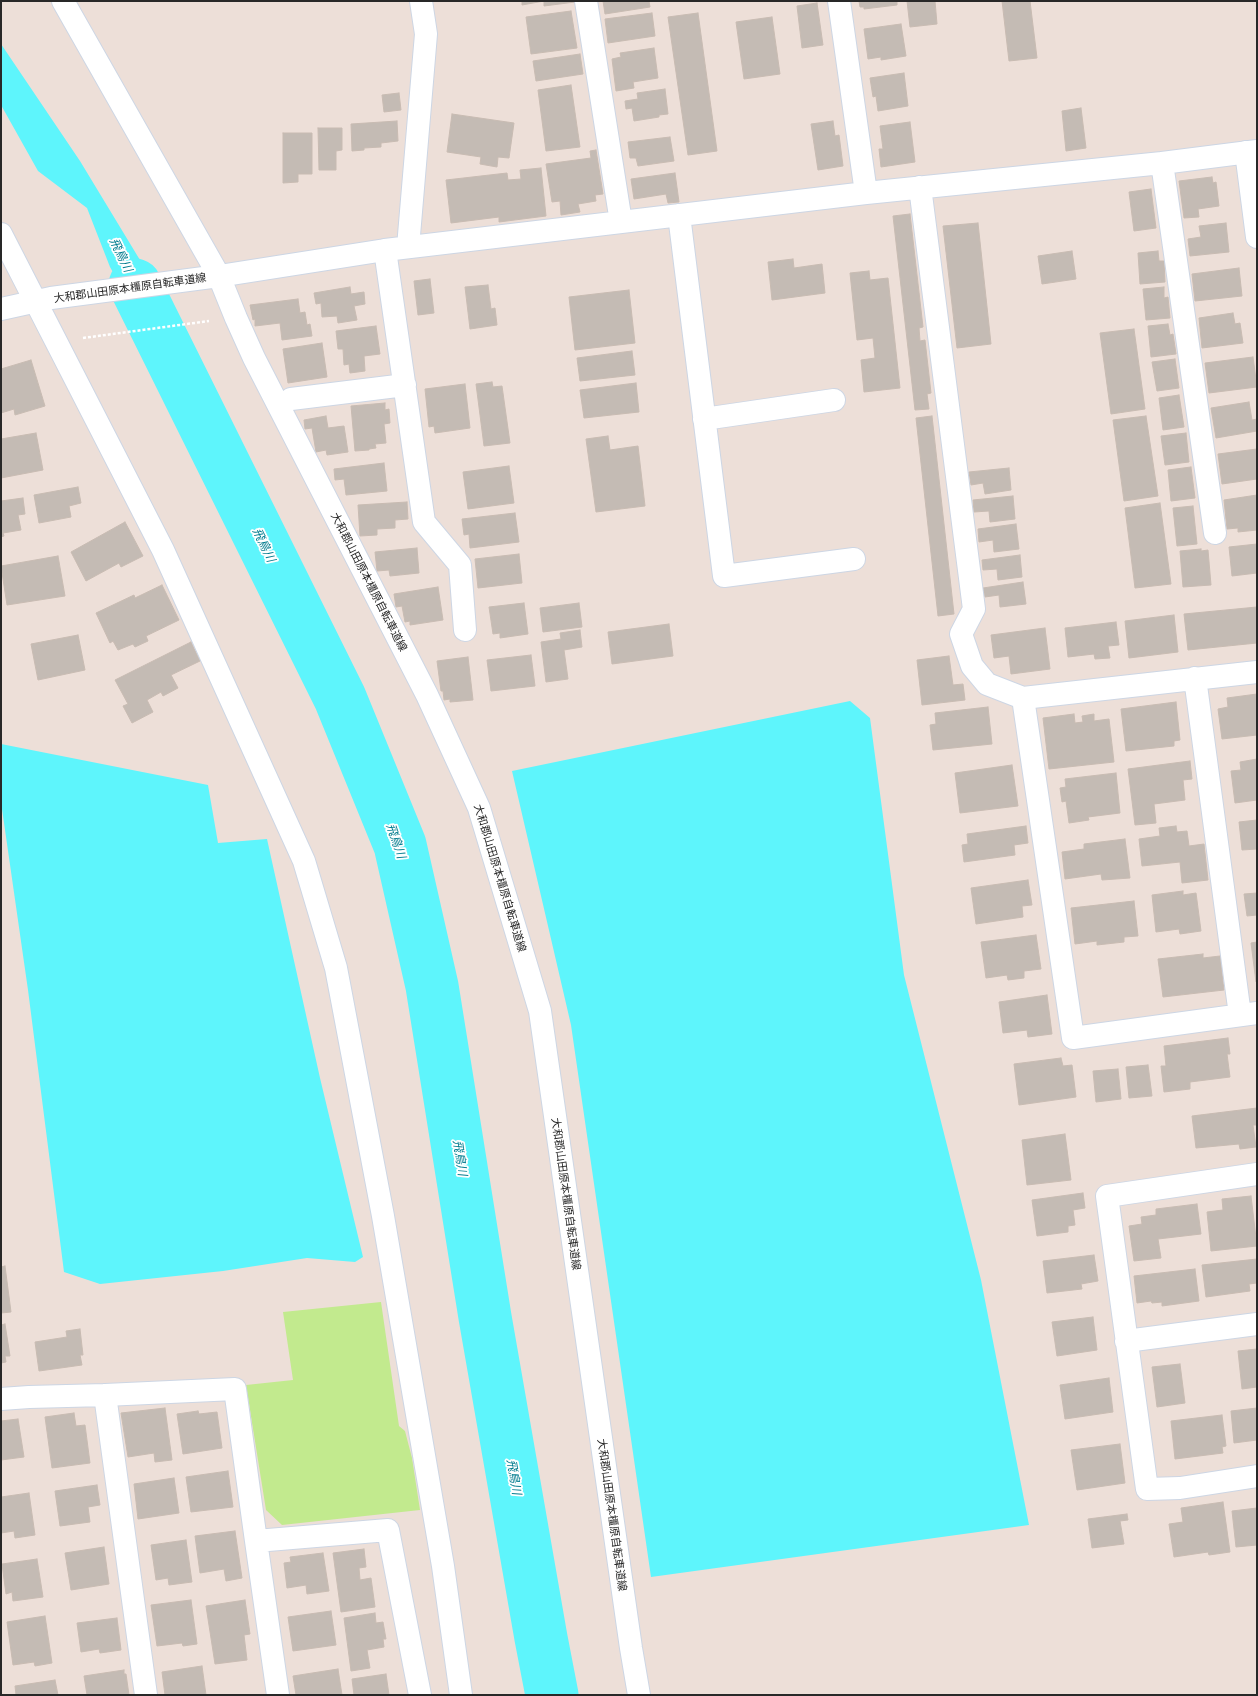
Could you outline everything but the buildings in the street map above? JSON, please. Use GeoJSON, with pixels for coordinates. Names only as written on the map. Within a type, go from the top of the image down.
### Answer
{"type":"FeatureCollection","features":[{"type":"Feature","properties":{"kind":"street"},"geometry":{"type":"LineString","coordinates":[[64,1],[220,276],[408,247],[866,193],[1251,152],[1257,237]]}},
{"type":"Feature","properties":{"kind":"street"},"geometry":{"type":"LineString","coordinates":[[408,247],[426,34],[421,1]]}},
{"type":"Feature","properties":{"kind":"street"},"geometry":{"type":"LineString","coordinates":[[586,1],[621,222]]}},
{"type":"Feature","properties":{"kind":"street"},"geometry":{"type":"LineString","coordinates":[[839,1],[866,193]]}},
{"type":"Feature","properties":{"kind":"street"},"geometry":{"type":"LineString","coordinates":[[1162,162],[1215,532]]}},
{"type":"Feature","properties":{"kind":"street"},"geometry":{"type":"LineString","coordinates":[[920,187],[974,609],[961,634],[972,666],[987,684],[1023,698],[1257,672]]}},
{"type":"Feature","properties":{"kind":"street"},"geometry":{"type":"LineString","coordinates":[[679,215],[724,576],[854,559]]}},
{"type":"Feature","properties":{"kind":"street"},"geometry":{"type":"LineString","coordinates":[[1,234],[43,300],[163,550],[304,861],[336,968],[382,1208],[443,1566],[461,1695]]}},
{"type":"Feature","properties":{"kind":"street"},"geometry":{"type":"LineString","coordinates":[[385,250],[424,522],[460,565],[465,630]]}},
{"type":"Feature","properties":{"kind":"street","name":"大和郡山田原本橿原自転車道線"},"geometry":{"type":"LineString","coordinates":[[1,309],[43,300],[220,276],[236,318],[254,358],[427,695],[479,808],[538,1004],[639,1695]]}},
{"type":"Feature","properties":{"kind":"street"},"geometry":{"type":"LineString","coordinates":[[291,399],[405,385]]}},
{"type":"Feature","properties":{"kind":"street"},"geometry":{"type":"LineString","coordinates":[[704,419],[834,400]]}},
{"type":"Feature","properties":{"kind":"street"},"geometry":{"type":"LineString","coordinates":[[1023,698],[1073,1038],[1249,1014],[1195,678]]}},
{"type":"Feature","properties":{"kind":"street"},"geometry":{"type":"LineString","coordinates":[[1257,1174],[1107,1196],[1126,1341],[1148,1488],[1180,1488],[1257,1476]]}},
{"type":"Feature","properties":{"kind":"street"},"geometry":{"type":"LineString","coordinates":[[1126,1341],[1257,1324]]}},
{"type":"Feature","properties":{"kind":"street"},"geometry":{"type":"LineString","coordinates":[[1,1399],[235,1389],[278,1695]]}},
{"type":"Feature","properties":{"kind":"street"},"geometry":{"type":"LineString","coordinates":[[105,1395],[146,1695]]}},
{"type":"Feature","properties":{"kind":"street"},"geometry":{"type":"LineString","coordinates":[[256,1541],[388,1530],[420,1695]]}},
{"type":"Feature","properties":{"kind":"path"},"geometry":{"type":"LineString","coordinates":[[77,338],[210,321]]}},
{"type":"Feature","properties":{"kind":"green space"},"geometry":{"type":"Polygon","coordinates":[[[381,1302],[399,1426],[405,1431],[412,1458],[420,1510],[282,1525],[266,1510],[246,1385],[293,1380],[283,1312],[381,1302]]]}},
{"type":"Feature","properties":{"kind":"water"},"geometry":{"type":"Polygon","coordinates":[[[1,44],[80,161],[143,265],[174,334],[160,368],[151,340],[110,267],[87,208],[38,171],[1,105],[1,44]]]}},
{"type":"Feature","properties":{"kind":"water"},"geometry":{"type":"Polygon","coordinates":[[[850,701],[870,718],[904,975],[981,1280],[1029,1525],[651,1577],[571,1025],[512,771],[850,701]]]}},
{"type":"Feature","properties":{"kind":"water"},"geometry":{"type":"Polygon","coordinates":[[[1,744],[208,785],[218,843],[267,839],[320,1078],[363,1257],[355,1262],[307,1258],[223,1271],[100,1284],[64,1272],[28,990],[1,802],[1,744]]]}},
{"type":"Feature","properties":{"kind":"waterway","name":"飛鳥川"},"geometry":{"type":"LineString","coordinates":[[135,285],[340,698],[400,845],[432,986],[485,1317],[552,1695]]}}]}
